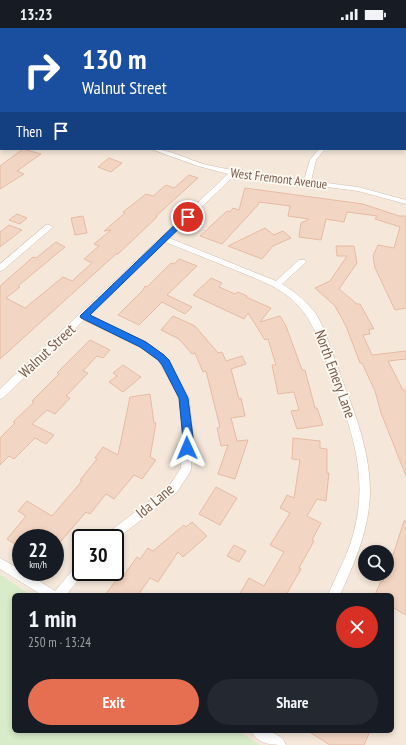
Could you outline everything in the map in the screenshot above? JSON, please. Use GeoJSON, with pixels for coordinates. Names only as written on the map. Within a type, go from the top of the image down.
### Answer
{"type":"FeatureCollection","features":[{"type":"Feature","properties":{"kind":"street","name":"West Fremont Avenue"},"geometry":{"type":"LineString","coordinates":[[157,150],[200,165],[233,173],[358,189],[406,202]]}},
{"type":"Feature","properties":{"kind":"street"},"geometry":{"type":"LineString","coordinates":[[307,182],[313,160],[321,150]]}},
{"type":"Feature","properties":{"kind":"street","name":"Walnut Street"},"geometry":{"type":"LineString","coordinates":[[0,396],[233,173]]}},
{"type":"Feature","properties":{"kind":"street"},"geometry":{"type":"LineString","coordinates":[[0,268],[49,227]]}},
{"type":"Feature","properties":{"kind":"street","name":"North Emery Lane"},"geometry":{"type":"LineString","coordinates":[[165,239],[277,284],[287,290],[305,306],[318,324],[360,441],[364,468],[365,490],[363,512],[351,557],[335,593]]}},
{"type":"Feature","properties":{"kind":"street"},"geometry":{"type":"LineString","coordinates":[[277,284],[302,262]]}},
{"type":"Feature","properties":{"kind":"street","name":"Ida Lane"},"geometry":{"type":"LineString","coordinates":[[84,316],[143,345],[161,357],[184,398],[188,437],[186,470],[173,489],[121,529]]}},
{"type":"Feature","properties":{"kind":"street"},"geometry":{"type":"LineString","coordinates":[[0,563],[49,593]]}},
{"type":"Feature","properties":{"kind":"street"},"geometry":{"type":"LineString","coordinates":[[61,593],[72,580]]}},
{"type":"Feature","properties":{"kind":"street"},"geometry":{"type":"LineString","coordinates":[[264,733],[280,745]]}},
{"type":"Feature","properties":{"kind":"shaded area"},"geometry":{"type":"Polygon","coordinates":[[[0,150],[406,150],[406,745],[260,745],[242,733],[394,733],[394,593],[28,593],[0,574],[0,150]]]}},
{"type":"Feature","properties":{"kind":"green space"},"geometry":{"type":"Polygon","coordinates":[[[0,574],[28,593],[12,593],[12,733],[242,733],[260,745],[0,745],[0,574]]]}},
{"type":"Feature","properties":{"kind":"building"},"geometry":{"type":"Polygon","coordinates":[[[22,150],[41,154],[17,171],[24,174],[0,189],[0,166],[22,150]]]}},
{"type":"Feature","properties":{"kind":"building"},"geometry":{"type":"Polygon","coordinates":[[[109,158],[122,163],[111,172],[98,167],[109,158]]]}},
{"type":"Feature","properties":{"kind":"building"},"geometry":{"type":"Polygon","coordinates":[[[189,175],[198,178],[156,216],[157,217],[118,254],[116,254],[0,359],[0,286],[33,257],[36,258],[56,242],[65,247],[18,286],[20,287],[6,298],[25,308],[63,277],[72,281],[92,263],[84,259],[99,246],[94,244],[111,230],[104,231],[125,213],[123,212],[146,194],[153,196],[166,185],[174,188],[189,175]]]}},
{"type":"Feature","properties":{"kind":"building"},"geometry":{"type":"Polygon","coordinates":[[[245,188],[363,204],[399,216],[406,216],[406,308],[395,310],[375,268],[373,256],[378,245],[394,248],[400,227],[375,219],[377,216],[347,212],[344,222],[326,219],[321,240],[299,237],[301,223],[309,219],[288,216],[290,206],[259,202],[258,205],[222,244],[200,236],[227,211],[230,212],[233,208],[239,210],[245,188]]]}},
{"type":"Feature","properties":{"kind":"building"},"geometry":{"type":"Polygon","coordinates":[[[17,214],[27,218],[20,224],[9,220],[17,214]]]}},
{"type":"Feature","properties":{"kind":"building"},"geometry":{"type":"Polygon","coordinates":[[[83,216],[87,233],[75,235],[71,218],[83,216]]]}},
{"type":"Feature","properties":{"kind":"building"},"geometry":{"type":"Polygon","coordinates":[[[9,225],[22,230],[0,247],[0,232],[9,225]]]}},
{"type":"Feature","properties":{"kind":"building"},"geometry":{"type":"Polygon","coordinates":[[[265,228],[274,235],[283,231],[291,238],[273,246],[262,259],[228,246],[265,228]]]}},
{"type":"Feature","properties":{"kind":"building"},"geometry":{"type":"Polygon","coordinates":[[[336,246],[354,246],[357,263],[339,289],[357,304],[360,304],[374,329],[369,329],[370,334],[363,335],[372,355],[406,351],[406,359],[388,361],[403,390],[406,390],[406,476],[381,413],[375,391],[362,363],[360,363],[346,326],[335,306],[315,288],[330,281],[347,256],[337,256],[336,246]]]}},
{"type":"Feature","properties":{"kind":"building"},"geometry":{"type":"Polygon","coordinates":[[[179,259],[197,266],[167,295],[192,307],[185,314],[162,302],[139,325],[118,315],[143,290],[145,286],[147,287],[171,263],[174,264],[179,259]]]}},
{"type":"Feature","properties":{"kind":"building"},"geometry":{"type":"Polygon","coordinates":[[[211,278],[222,283],[219,287],[235,294],[238,292],[271,308],[260,322],[280,316],[286,326],[302,370],[305,370],[315,408],[317,408],[323,425],[297,429],[291,411],[299,410],[294,392],[278,394],[272,365],[276,365],[268,339],[265,340],[248,313],[244,319],[193,295],[211,278]]]}},
{"type":"Feature","properties":{"kind":"building"},"geometry":{"type":"Polygon","coordinates":[[[173,316],[195,326],[218,353],[222,352],[226,361],[242,356],[246,364],[231,369],[239,399],[241,398],[245,416],[231,418],[237,441],[248,440],[235,479],[218,474],[228,445],[221,446],[217,428],[220,427],[206,371],[203,372],[195,353],[192,354],[179,339],[161,330],[173,316]]]}},
{"type":"Feature","properties":{"kind":"building"},"geometry":{"type":"Polygon","coordinates":[[[90,340],[110,350],[103,358],[97,356],[83,371],[88,373],[66,396],[70,398],[55,414],[47,410],[32,424],[54,435],[46,444],[35,438],[14,459],[9,456],[0,465],[0,438],[15,423],[13,422],[34,402],[32,401],[59,374],[57,373],[90,340]]]}},
{"type":"Feature","properties":{"kind":"building"},"geometry":{"type":"Polygon","coordinates":[[[123,365],[141,377],[123,392],[109,382],[117,376],[113,373],[123,365]]]}},
{"type":"Feature","properties":{"kind":"building"},"geometry":{"type":"Polygon","coordinates":[[[150,394],[154,423],[156,423],[150,457],[156,460],[142,479],[134,475],[114,499],[106,494],[90,514],[86,512],[64,538],[64,529],[15,529],[26,516],[18,511],[27,501],[52,516],[82,481],[80,480],[97,459],[95,458],[103,447],[118,455],[130,397],[150,394]]]}},
{"type":"Feature","properties":{"kind":"building"},"geometry":{"type":"Polygon","coordinates":[[[293,438],[320,441],[320,448],[327,449],[327,473],[329,473],[326,501],[317,499],[307,516],[321,523],[312,540],[314,541],[299,568],[301,569],[287,593],[240,593],[249,578],[264,586],[284,552],[270,545],[290,513],[280,508],[287,495],[294,498],[300,460],[292,459],[293,438]]]}},
{"type":"Feature","properties":{"kind":"building"},"geometry":{"type":"Polygon","coordinates":[[[216,487],[237,498],[220,525],[199,514],[216,487]]]}},
{"type":"Feature","properties":{"kind":"building"},"geometry":{"type":"Polygon","coordinates":[[[404,521],[406,521],[406,615],[394,608],[394,593],[376,593],[381,581],[394,581],[394,552],[404,521]]]}},
{"type":"Feature","properties":{"kind":"building"},"geometry":{"type":"Polygon","coordinates":[[[192,522],[207,536],[183,557],[178,552],[158,582],[150,578],[139,593],[106,593],[115,581],[124,581],[124,575],[137,557],[140,559],[148,548],[153,551],[184,525],[186,527],[192,522]]]}},
{"type":"Feature","properties":{"kind":"building"},"geometry":{"type":"Polygon","coordinates":[[[12,533],[12,542],[7,539],[12,533]]]}},
{"type":"Feature","properties":{"kind":"building"},"geometry":{"type":"Polygon","coordinates":[[[234,545],[246,551],[239,562],[227,556],[234,545]]]}},
{"type":"Feature","properties":{"kind":"building"},"geometry":{"type":"Polygon","coordinates":[[[311,733],[369,733],[364,745],[330,745],[311,733]]]}},
{"type":"Feature","properties":{"kind":"route"},"geometry":{"type":"LineString","coordinates":[[187,448],[188,437],[184,398],[161,357],[143,345],[84,316],[188,217]]}}]}
